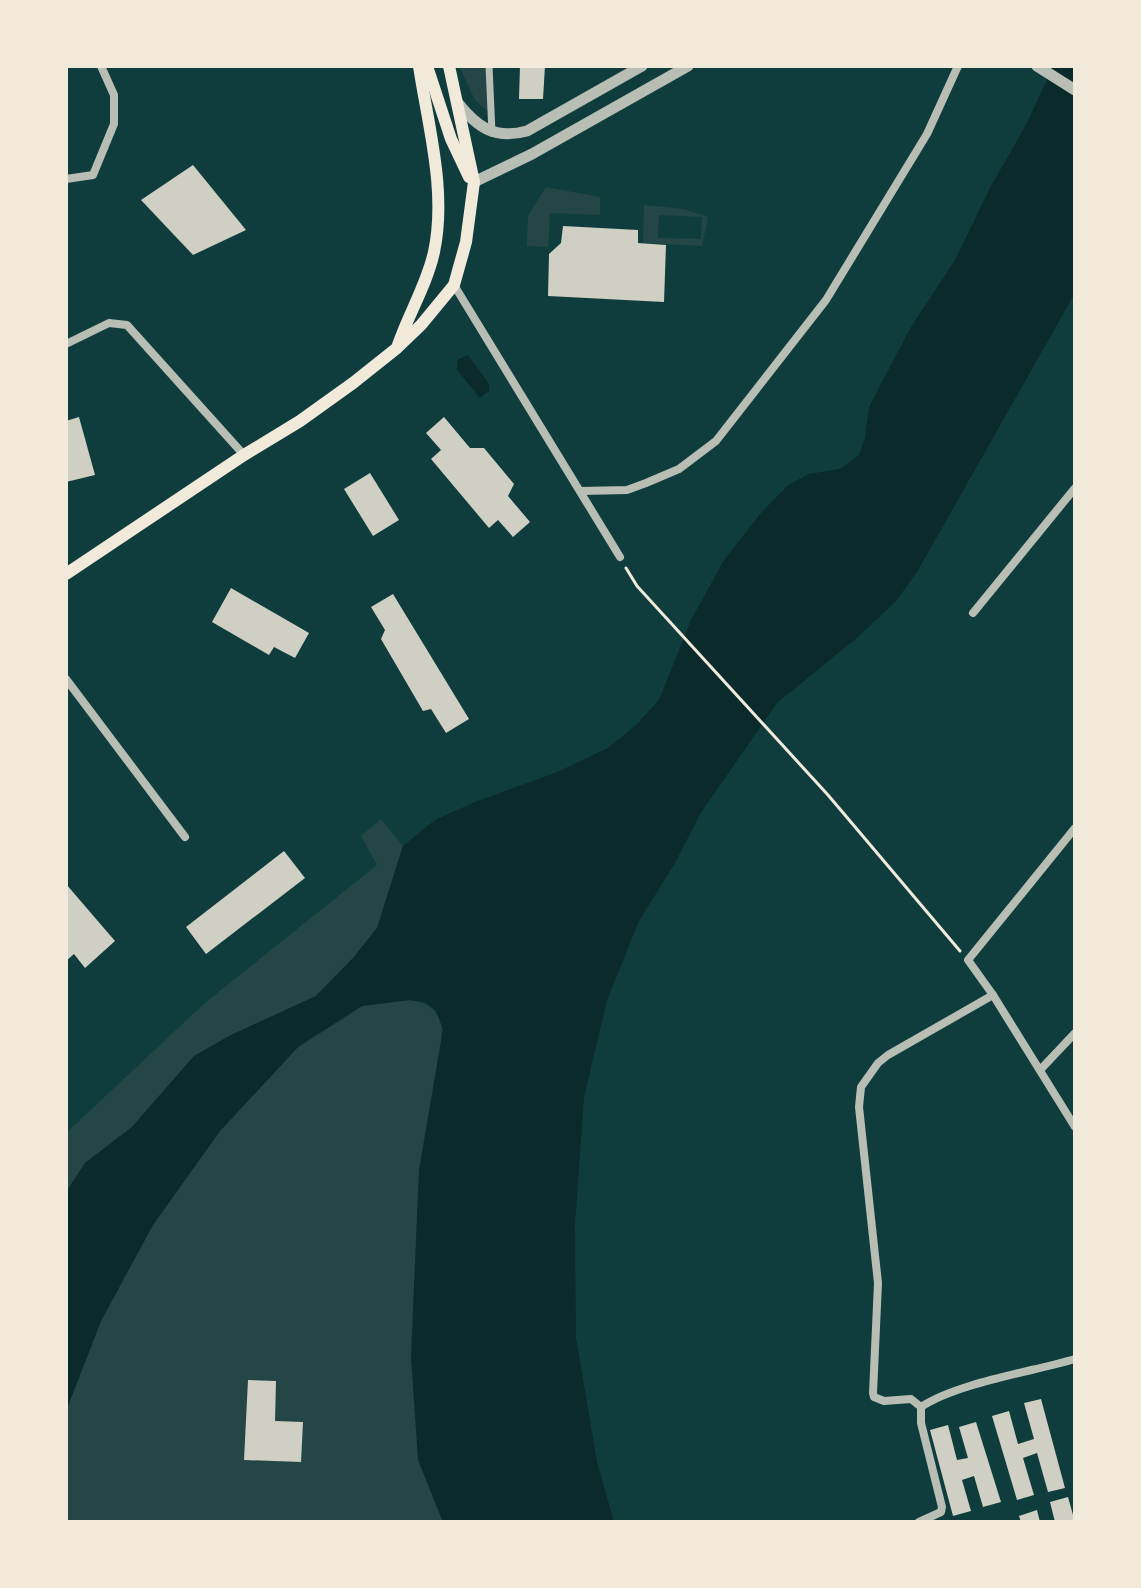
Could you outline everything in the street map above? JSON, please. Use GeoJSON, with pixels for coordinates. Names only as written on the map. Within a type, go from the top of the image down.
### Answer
{"type":"FeatureCollection","features":[{"type":"Feature","properties":{"kind":"main road"},"geometry":{"type":"LineString","coordinates":[[397,348],[424,283],[439,220],[438,191],[419,66]]}},
{"type":"Feature","properties":{"kind":"main road"},"geometry":{"type":"LineString","coordinates":[[427,66],[460,162],[474,182]]}},
{"type":"Feature","properties":{"kind":"main road"},"geometry":{"type":"LineString","coordinates":[[66,574],[300,421],[397,348],[454,285],[466,242],[474,182],[449,66]]}},
{"type":"Feature","properties":{"kind":"street"},"geometry":{"type":"LineString","coordinates":[[66,179],[93,175],[114,124],[114,95],[101,66]]}},
{"type":"Feature","properties":{"kind":"street"},"geometry":{"type":"LineString","coordinates":[[489,66],[492,133]]}},
{"type":"Feature","properties":{"kind":"street"},"geometry":{"type":"LineString","coordinates":[[456,100],[472,121],[492,133],[509,135],[527,131],[642,66]]}},
{"type":"Feature","properties":{"kind":"street"},"geometry":{"type":"LineString","coordinates":[[474,182],[532,154],[688,66]]}},
{"type":"Feature","properties":{"kind":"street"},"geometry":{"type":"LineString","coordinates":[[581,491],[627,490],[646,483],[679,469],[716,441],[826,300],[927,134],[958,66]]}},
{"type":"Feature","properties":{"kind":"street"},"geometry":{"type":"LineString","coordinates":[[1037,66],[1075,90]]}},
{"type":"Feature","properties":{"kind":"street"},"geometry":{"type":"LineString","coordinates":[[454,285],[620,557]]}},
{"type":"Feature","properties":{"kind":"street"},"geometry":{"type":"LineString","coordinates":[[66,344],[99,327],[117,322],[127,325],[244,455]]}},
{"type":"Feature","properties":{"kind":"street"},"geometry":{"type":"LineString","coordinates":[[973,613],[1075,488]]}},
{"type":"Feature","properties":{"kind":"street"},"geometry":{"type":"LineString","coordinates":[[66,679],[185,837]]}},
{"type":"Feature","properties":{"kind":"street"},"geometry":{"type":"LineString","coordinates":[[1075,828],[968,960],[1041,1069],[1075,1127]]}},
{"type":"Feature","properties":{"kind":"street"},"geometry":{"type":"LineString","coordinates":[[921,1407],[911,1399],[884,1401],[874,1397],[873,1393],[878,1283],[865,1181],[859,1107],[861,1087],[878,1063],[888,1055],[993,995]]}},
{"type":"Feature","properties":{"kind":"street"},"geometry":{"type":"LineString","coordinates":[[1041,1069],[1075,1033]]}},
{"type":"Feature","properties":{"kind":"street"},"geometry":{"type":"LineString","coordinates":[[921,1407],[975,1386],[1075,1359]]}},
{"type":"Feature","properties":{"kind":"street"},"geometry":{"type":"LineString","coordinates":[[919,1522],[941,1512],[942,1507],[921,1423],[921,1407]]}},
{"type":"Feature","properties":{"kind":"path"},"geometry":{"type":"LineString","coordinates":[[620,557],[637,586],[828,795],[968,960]]}},
{"type":"Feature","properties":{"kind":"shaded area"},"geometry":{"type":"Polygon","coordinates":[[[459,66],[489,66],[491,114],[475,100],[459,66]]]}},
{"type":"Feature","properties":{"kind":"shaded area"},"geometry":{"type":"Polygon","coordinates":[[[1053,66],[1075,66],[1075,293],[917,572],[896,601],[858,637],[777,703],[700,814],[675,863],[639,921],[607,1000],[584,1097],[575,1225],[576,1338],[597,1462],[614,1522],[443,1522],[418,1460],[411,1356],[419,1170],[443,1029],[436,1011],[425,1002],[409,1000],[362,1006],[298,1047],[220,1131],[153,1225],[101,1321],[66,1411],[66,1192],[85,1163],[132,1127],[194,1056],[231,1035],[316,996],[377,928],[403,846],[435,820],[555,773],[608,748],[636,725],[659,700],[691,620],[724,560],[761,513],[788,485],[809,474],[840,469],[859,455],[865,438],[869,407],[911,327],[955,260],[990,188],[1028,121],[1053,66]]]}},
{"type":"Feature","properties":{"kind":"shaded area"},"geometry":{"type":"Polygon","coordinates":[[[546,187],[600,197],[600,215],[550,213],[548,247],[527,246],[528,216],[546,187]]]}},
{"type":"Feature","properties":{"kind":"shaded area"},"geometry":{"type":"Polygon","coordinates":[[[644,205],[684,209],[708,217],[702,246],[643,243],[644,205]],[[659,215],[658,238],[701,239],[702,217],[659,215]]]}},
{"type":"Feature","properties":{"kind":"shaded area"},"geometry":{"type":"Polygon","coordinates":[[[468,355],[489,384],[489,391],[480,398],[457,370],[457,360],[468,355]]]}},
{"type":"Feature","properties":{"kind":"shaded area"},"geometry":{"type":"Polygon","coordinates":[[[381,819],[403,846],[377,928],[353,958],[316,996],[231,1035],[194,1056],[132,1127],[85,1163],[66,1192],[66,1133],[206,1002],[377,865],[361,836],[381,819]]]}},
{"type":"Feature","properties":{"kind":"shaded area"},"geometry":{"type":"Polygon","coordinates":[[[409,1000],[431,1008],[437,1015],[442,1032],[418,1459],[443,1522],[66,1522],[66,1411],[101,1321],[153,1224],[220,1131],[298,1047],[362,1006],[409,1000]]]}},
{"type":"Feature","properties":{"kind":"building"},"geometry":{"type":"Polygon","coordinates":[[[520,66],[545,66],[543,99],[519,99],[520,66]]]}},
{"type":"Feature","properties":{"kind":"building"},"geometry":{"type":"Polygon","coordinates":[[[193,165],[246,230],[193,255],[141,200],[193,165]]]}},
{"type":"Feature","properties":{"kind":"building"},"geometry":{"type":"Polygon","coordinates":[[[563,226],[638,230],[638,243],[666,245],[664,302],[548,296],[549,254],[561,243],[563,226]]]}},
{"type":"Feature","properties":{"kind":"building"},"geometry":{"type":"Polygon","coordinates":[[[79,417],[95,475],[66,482],[66,421],[79,417]]]}},
{"type":"Feature","properties":{"kind":"building"},"geometry":{"type":"Polygon","coordinates":[[[444,417],[470,448],[484,448],[514,484],[508,496],[530,522],[513,537],[498,520],[489,528],[431,459],[441,450],[426,433],[444,417]]]}},
{"type":"Feature","properties":{"kind":"building"},"geometry":{"type":"Polygon","coordinates":[[[370,473],[399,520],[373,536],[344,489],[370,473]]]}},
{"type":"Feature","properties":{"kind":"building"},"geometry":{"type":"Polygon","coordinates":[[[231,588],[309,633],[295,658],[274,647],[269,655],[212,622],[231,588]]]}},
{"type":"Feature","properties":{"kind":"building"},"geometry":{"type":"Polygon","coordinates":[[[393,594],[469,719],[446,733],[431,709],[423,711],[381,639],[385,630],[371,607],[393,594]]]}},
{"type":"Feature","properties":{"kind":"building"},"geometry":{"type":"Polygon","coordinates":[[[284,851],[305,878],[206,954],[186,927],[284,851]]]}},
{"type":"Feature","properties":{"kind":"building"},"geometry":{"type":"Polygon","coordinates":[[[66,884],[115,941],[85,968],[74,954],[66,961],[66,884]]]}},
{"type":"Feature","properties":{"kind":"building"},"geometry":{"type":"Polygon","coordinates":[[[248,1380],[276,1381],[275,1421],[303,1422],[301,1462],[244,1460],[248,1380]]]}},
{"type":"Feature","properties":{"kind":"building"},"geometry":{"type":"Polygon","coordinates":[[[1041,1399],[1065,1488],[1048,1492],[1037,1453],[1023,1458],[1034,1495],[1017,1500],[992,1416],[1009,1411],[1018,1444],[1034,1439],[1024,1403],[1041,1399]]]}},
{"type":"Feature","properties":{"kind":"building"},"geometry":{"type":"Polygon","coordinates":[[[976,1422],[1001,1502],[983,1507],[974,1476],[962,1480],[971,1511],[953,1516],[930,1430],[948,1425],[957,1460],[968,1458],[959,1427],[976,1422]]]}},
{"type":"Feature","properties":{"kind":"building"},"geometry":{"type":"Polygon","coordinates":[[[1068,1497],[1075,1522],[1055,1522],[1050,1502],[1068,1497]]]}},
{"type":"Feature","properties":{"kind":"building"},"geometry":{"type":"Polygon","coordinates":[[[1037,1510],[1040,1522],[1021,1522],[1019,1516],[1037,1510]]]}}]}
